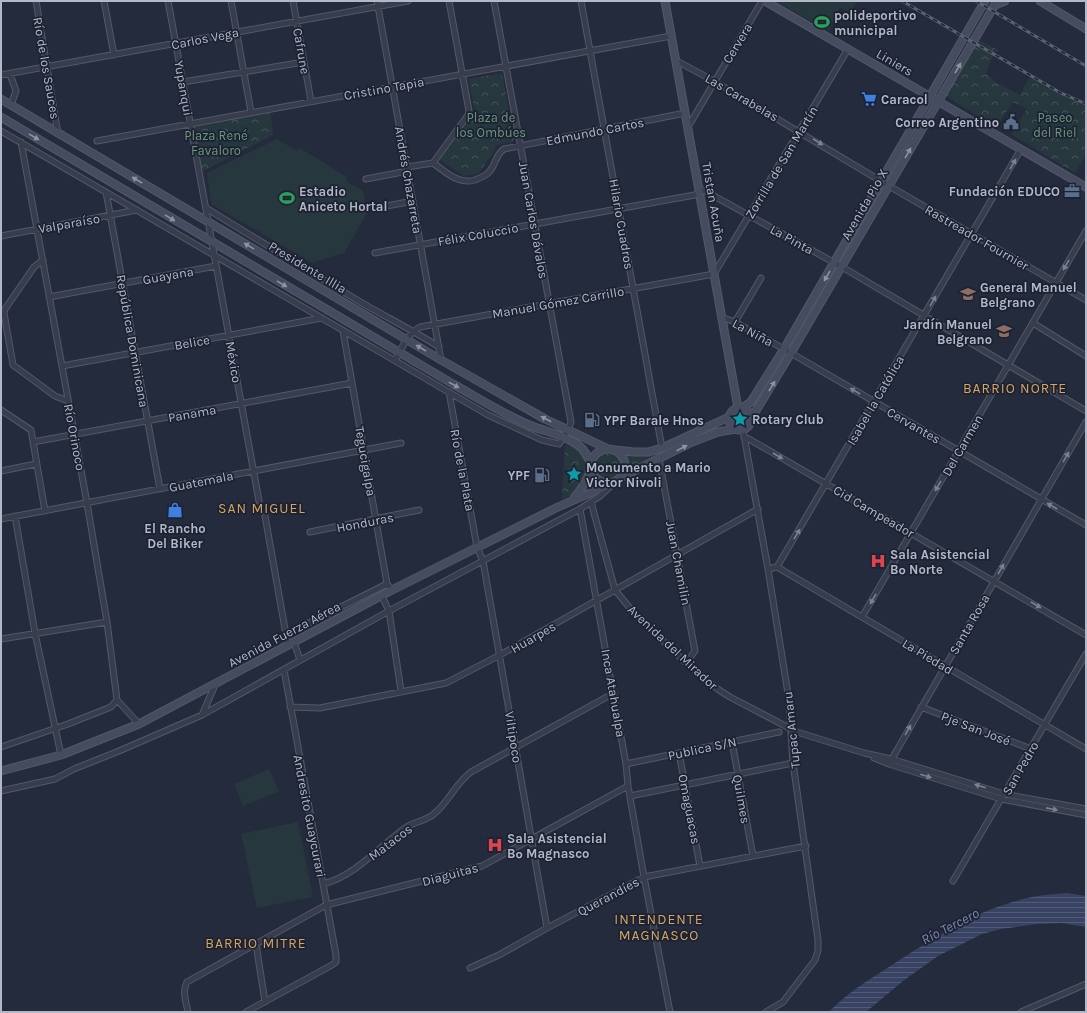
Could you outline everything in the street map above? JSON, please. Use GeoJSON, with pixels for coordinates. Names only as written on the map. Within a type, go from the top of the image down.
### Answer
{"type":"FeatureCollection","features":[{"type":"Feature","properties":{"kind":"main road","name":"Tristan Acuña"},"geometry":{"type":"LineString","coordinates":[[665,1],[714,274],[740,408]]}},
{"type":"Feature","properties":{"kind":"main road","name":"Liniers"},"geometry":{"type":"LineString","coordinates":[[764,1],[1086,187]]}},
{"type":"Feature","properties":{"kind":"main road","name":"Avenida Pio X"},"geometry":{"type":"LineString","coordinates":[[740,408],[751,402],[784,349],[985,1]]}},
{"type":"Feature","properties":{"kind":"main road"},"geometry":{"type":"LineString","coordinates":[[996,3],[1005,1]]}},
{"type":"Feature","properties":{"kind":"main road"},"geometry":{"type":"LineString","coordinates":[[1039,1],[1086,29]]}},
{"type":"Feature","properties":{"kind":"main road","name":"Avenida Pio X"},"geometry":{"type":"LineString","coordinates":[[751,419],[842,267],[996,3]]}},
{"type":"Feature","properties":{"kind":"main road","name":"Presidente Illia"},"geometry":{"type":"LineString","coordinates":[[1,99],[441,360],[568,430],[606,448]]}},
{"type":"Feature","properties":{"kind":"main road","name":"Presidente Illia"},"geometry":{"type":"LineString","coordinates":[[1,117],[399,353],[516,419],[530,426],[564,437],[583,449],[591,467]]}},
{"type":"Feature","properties":{"kind":"main road"},"geometry":{"type":"LineString","coordinates":[[740,408],[750,413],[751,419],[749,426],[741,432],[730,424],[729,417],[732,411],[740,408]]}},
{"type":"Feature","properties":{"kind":"main road"},"geometry":{"type":"LineString","coordinates":[[571,501],[582,489],[587,480],[594,456],[597,452],[606,448],[634,452],[648,452],[662,448],[729,417]]}},
{"type":"Feature","properties":{"kind":"main road","name":"Avenida Fuerza Aérea"},"geometry":{"type":"LineString","coordinates":[[1,771],[60,755],[139,724],[392,590],[571,501],[618,480],[698,440],[718,432],[741,432]]}},
{"type":"Feature","properties":{"kind":"main road"},"geometry":{"type":"LineString","coordinates":[[591,467],[593,474],[600,481],[605,483],[618,480],[624,472],[625,462],[623,457],[615,450]]}},
{"type":"Feature","properties":{"kind":"street","name":"Río de los Sauces"},"geometry":{"type":"LineString","coordinates":[[36,1],[58,134]]}},
{"type":"Feature","properties":{"kind":"street"},"geometry":{"type":"LineString","coordinates":[[104,1],[114,55]]}},
{"type":"Feature","properties":{"kind":"street","name":"Yupanqui"},"geometry":{"type":"LineString","coordinates":[[168,1],[208,222]]}},
{"type":"Feature","properties":{"kind":"street"},"geometry":{"type":"LineString","coordinates":[[231,1],[251,112]]}},
{"type":"Feature","properties":{"kind":"street","name":"Cafrune"},"geometry":{"type":"LineString","coordinates":[[293,1],[311,101]]}},
{"type":"Feature","properties":{"kind":"street","name":"Carlos Vega"},"geometry":{"type":"LineString","coordinates":[[1,75],[297,22],[378,4],[408,1]]}},
{"type":"Feature","properties":{"kind":"street"},"geometry":{"type":"LineString","coordinates":[[366,179],[433,163],[468,115],[469,110],[449,1]]}},
{"type":"Feature","properties":{"kind":"street","name":"Juan Carlos Dávalos"},"geometry":{"type":"LineString","coordinates":[[494,1],[571,422],[564,437]]}},
{"type":"Feature","properties":{"kind":"street","name":"Hilario Cuadros"},"geometry":{"type":"LineString","coordinates":[[581,1],[662,448]]}},
{"type":"Feature","properties":{"kind":"street","name":"Cervera"},"geometry":{"type":"LineString","coordinates":[[688,127],[714,81],[764,1]]}},
{"type":"Feature","properties":{"kind":"street","name":"Andrés Chazarreta"},"geometry":{"type":"LineString","coordinates":[[378,4],[441,360]]}},
{"type":"Feature","properties":{"kind":"street","name":"Cristino Tapia"},"geometry":{"type":"LineString","coordinates":[[97,141],[672,36]]}},
{"type":"Feature","properties":{"kind":"street","name":"Zorrilla de San Martín"},"geometry":{"type":"LineString","coordinates":[[714,274],[848,49]]}},
{"type":"Feature","properties":{"kind":"street","name":"Las Carabelas"},"geometry":{"type":"LineString","coordinates":[[675,60],[800,131],[889,186]]}},
{"type":"Feature","properties":{"kind":"street"},"geometry":{"type":"LineString","coordinates":[[183,82],[304,62]]}},
{"type":"Feature","properties":{"kind":"street"},"geometry":{"type":"LineString","coordinates":[[10,74],[16,91],[11,105]]}},
{"type":"Feature","properties":{"kind":"street","name":"Edmundo Cartos"},"geometry":{"type":"LineString","coordinates":[[433,163],[456,179],[471,181],[482,178],[489,173],[499,152],[504,149],[520,144],[685,114]]}},
{"type":"Feature","properties":{"kind":"street"},"geometry":{"type":"LineString","coordinates":[[1,131],[488,415],[542,440],[560,444],[564,437]]}},
{"type":"Feature","properties":{"kind":"street","name":"Río Orinoco"},"geometry":{"type":"LineString","coordinates":[[21,142],[87,503],[107,622],[117,700]]}},
{"type":"Feature","properties":{"kind":"street","name":"Isabel la Católica"},"geometry":{"type":"LineString","coordinates":[[777,567],[1021,150]]}},
{"type":"Feature","properties":{"kind":"street","name":"Rastreador Fournier"},"geometry":{"type":"LineString","coordinates":[[889,186],[1086,300]]}},
{"type":"Feature","properties":{"kind":"street","name":"Félix Coluccio"},"geometry":{"type":"LineString","coordinates":[[375,253],[619,208],[700,191]]}},
{"type":"Feature","properties":{"kind":"street","name":"La Pinta"},"geometry":{"type":"LineString","coordinates":[[700,191],[705,191],[842,267],[1086,412]]}},
{"type":"Feature","properties":{"kind":"street","name":"República Dominicana"},"geometry":{"type":"LineString","coordinates":[[106,192],[160,489]]}},
{"type":"Feature","properties":{"kind":"street"},"geometry":{"type":"LineString","coordinates":[[376,208],[413,201]]}},
{"type":"Feature","properties":{"kind":"street"},"geometry":{"type":"LineString","coordinates":[[206,208],[306,269],[413,330],[439,347]]}},
{"type":"Feature","properties":{"kind":"street","name":"Valparaíso"},"geometry":{"type":"LineString","coordinates":[[1,236],[137,210]]}},
{"type":"Feature","properties":{"kind":"street","name":"México"},"geometry":{"type":"LineString","coordinates":[[208,222],[259,501]]}},
{"type":"Feature","properties":{"kind":"street","name":"Del Carmen"},"geometry":{"type":"LineString","coordinates":[[862,617],[1086,231]]}},
{"type":"Feature","properties":{"kind":"street"},"geometry":{"type":"LineString","coordinates":[[42,260],[34,267],[5,309],[4,313],[13,365],[55,396],[68,401]]}},
{"type":"Feature","properties":{"kind":"street","name":"Guayana"},"geometry":{"type":"LineString","coordinates":[[49,297],[216,266]]}},
{"type":"Feature","properties":{"kind":"street"},"geometry":{"type":"LineString","coordinates":[[301,277],[306,269]]}},
{"type":"Feature","properties":{"kind":"street","name":"Manuel Gómez Carrillo"},"geometry":{"type":"LineString","coordinates":[[413,330],[435,324],[714,274]]}},
{"type":"Feature","properties":{"kind":"street"},"geometry":{"type":"LineString","coordinates":[[735,322],[761,278]]}},
{"type":"Feature","properties":{"kind":"street","name":"La Niña"},"geometry":{"type":"LineString","coordinates":[[722,317],[735,322],[784,349]]}},
{"type":"Feature","properties":{"kind":"street","name":"Belice"},"geometry":{"type":"LineString","coordinates":[[62,366],[322,318]]}},
{"type":"Feature","properties":{"kind":"street"},"geometry":{"type":"LineString","coordinates":[[1033,323],[1086,356]]}},
{"type":"Feature","properties":{"kind":"street"},"geometry":{"type":"LineString","coordinates":[[395,361],[406,339],[413,330]]}},
{"type":"Feature","properties":{"kind":"street","name":"Tegucigalpa"},"geometry":{"type":"LineString","coordinates":[[343,331],[387,584]]}},
{"type":"Feature","properties":{"kind":"street","name":"Cervantes"},"geometry":{"type":"LineString","coordinates":[[784,349],[1086,525]]}},
{"type":"Feature","properties":{"kind":"street","name":"Panama"},"geometry":{"type":"LineString","coordinates":[[33,442],[352,383]]}},
{"type":"Feature","properties":{"kind":"street","name":"Río de la Plata"},"geometry":{"type":"LineString","coordinates":[[449,392],[478,547]]}},
{"type":"Feature","properties":{"kind":"street"},"geometry":{"type":"LineString","coordinates":[[1,410],[31,430],[45,511]]}},
{"type":"Feature","properties":{"kind":"street","name":"Santa Rosa"},"geometry":{"type":"LineString","coordinates":[[890,762],[1086,422]]}},
{"type":"Feature","properties":{"kind":"street","name":"Cid Campeador"},"geometry":{"type":"LineString","coordinates":[[741,432],[749,439],[1086,635]]}},
{"type":"Feature","properties":{"kind":"street","name":"Tupac Amaru"},"geometry":{"type":"LineString","coordinates":[[741,432],[758,509],[789,700],[793,763],[806,846],[818,940],[818,951],[815,960],[789,995],[777,1006],[766,1012]]}},
{"type":"Feature","properties":{"kind":"street","name":"Guatemala"},"geometry":{"type":"LineString","coordinates":[[1,519],[401,443]]}},
{"type":"Feature","properties":{"kind":"street","name":"Juan Chamilin"},"geometry":{"type":"LineString","coordinates":[[659,459],[695,651],[686,663]]}},
{"type":"Feature","properties":{"kind":"street"},"geometry":{"type":"LineString","coordinates":[[1,471],[36,464]]}},
{"type":"Feature","properties":{"kind":"street"},"geometry":{"type":"LineString","coordinates":[[1,791],[55,779],[74,769],[133,746],[202,715],[389,611],[580,509],[600,496],[618,480]]}},
{"type":"Feature","properties":{"kind":"street","name":"Avenida del Mirador"},"geometry":{"type":"LineString","coordinates":[[591,502],[615,590],[634,613],[686,663],[730,697],[805,735],[864,753],[1001,799],[1086,815]]}},
{"type":"Feature","properties":{"kind":"street","name":"Inca Atahualpa"},"geometry":{"type":"LineString","coordinates":[[580,509],[598,600],[644,877],[670,1012]]}},
{"type":"Feature","properties":{"kind":"street","name":"Huarpes"},"geometry":{"type":"LineString","coordinates":[[290,707],[320,708],[446,683],[500,655],[678,556],[758,509]]}},
{"type":"Feature","properties":{"kind":"street","name":"Honduras"},"geometry":{"type":"LineString","coordinates":[[310,532],[376,520],[419,510]]}},
{"type":"Feature","properties":{"kind":"street"},"geometry":{"type":"LineString","coordinates":[[15,516],[35,633],[60,755]]}},
{"type":"Feature","properties":{"kind":"street"},"geometry":{"type":"LineString","coordinates":[[265,516],[285,635],[300,660]]}},
{"type":"Feature","properties":{"kind":"street","name":"Viltipoco"},"geometry":{"type":"LineString","coordinates":[[478,547],[483,561],[547,928]]}},
{"type":"Feature","properties":{"kind":"street"},"geometry":{"type":"LineString","coordinates":[[768,568],[777,567]]}},
{"type":"Feature","properties":{"kind":"street","name":"La Piedad"},"geometry":{"type":"LineString","coordinates":[[777,567],[1086,749]]}},
{"type":"Feature","properties":{"kind":"street"},"geometry":{"type":"LineString","coordinates":[[285,635],[387,584],[392,590]]}},
{"type":"Feature","properties":{"kind":"street"},"geometry":{"type":"LineString","coordinates":[[382,596],[389,611],[401,691]]}},
{"type":"Feature","properties":{"kind":"street"},"geometry":{"type":"LineString","coordinates":[[1,639],[107,622]]}},
{"type":"Feature","properties":{"kind":"street","name":"San Pedro"},"geometry":{"type":"LineString","coordinates":[[953,881],[1086,654]]}},
{"type":"Feature","properties":{"kind":"street","name":"Andresito Guaycurari"},"geometry":{"type":"LineString","coordinates":[[265,1002],[336,962],[336,955],[284,670]]}},
{"type":"Feature","properties":{"kind":"street"},"geometry":{"type":"LineString","coordinates":[[202,715],[215,685]]}},
{"type":"Feature","properties":{"kind":"street","name":"Matacos"},"geometry":{"type":"LineString","coordinates":[[323,884],[335,881],[372,856],[405,828],[426,819],[435,813],[462,779],[471,772],[614,693]]}},
{"type":"Feature","properties":{"kind":"street"},"geometry":{"type":"LineString","coordinates":[[1,747],[68,724],[111,707],[117,700],[139,724]]}},
{"type":"Feature","properties":{"kind":"street","name":"Pje San José"},"geometry":{"type":"LineString","coordinates":[[921,707],[1031,749]]}},
{"type":"Feature","properties":{"kind":"street","name":"Publica S/N"},"geometry":{"type":"LineString","coordinates":[[626,764],[779,732]]}},
{"type":"Feature","properties":{"kind":"street","name":"Quilmes"},"geometry":{"type":"LineString","coordinates":[[732,742],[752,856]]}},
{"type":"Feature","properties":{"kind":"street","name":"Omaguacas"},"geometry":{"type":"LineString","coordinates":[[679,753],[700,866]]}},
{"type":"Feature","properties":{"kind":"street","name":"Avenida del Mirador"},"geometry":{"type":"LineString","coordinates":[[890,762],[1004,794],[1086,809]]}},
{"type":"Feature","properties":{"kind":"street"},"geometry":{"type":"LineString","coordinates":[[630,796],[793,763]]}},
{"type":"Feature","properties":{"kind":"street","name":"Diaguitas"},"geometry":{"type":"LineString","coordinates":[[188,1012],[184,992],[187,982],[326,905],[482,866],[628,786]]}},
{"type":"Feature","properties":{"kind":"street","name":"Querandíes"},"geometry":{"type":"LineString","coordinates":[[470,968],[499,955],[644,877],[806,846]]}},
{"type":"Feature","properties":{"kind":"street"},"geometry":{"type":"LineString","coordinates":[[246,1012],[265,1002],[256,944]]}},
{"type":"Feature","properties":{"kind":"street"},"geometry":{"type":"LineString","coordinates":[[1021,1012],[1086,984]]}},
{"type":"Feature","properties":{"kind":"green space","name":"polideportivo municipal"},"geometry":{"type":"Polygon","coordinates":[[[776,1],[857,1],[850,13],[840,7],[828,31],[776,1]]]}},
{"type":"Feature","properties":{"kind":"green space","name":"Paseo del Riel"},"geometry":{"type":"Polygon","coordinates":[[[975,38],[998,50],[990,61],[986,74],[997,83],[1020,95],[1031,74],[1086,106],[1086,155],[1075,173],[1011,134],[1027,109],[1013,102],[996,127],[943,94],[975,38]]]}},
{"type":"Feature","properties":{"kind":"green space","name":"Plaza de los Ombúes"},"geometry":{"type":"Polygon","coordinates":[[[502,73],[514,141],[497,145],[479,173],[463,176],[440,160],[475,111],[468,79],[502,73]]]}},
{"type":"Feature","properties":{"kind":"green space","name":"Plaza René Favaloro"},"geometry":{"type":"Polygon","coordinates":[[[270,111],[273,135],[201,172],[193,125],[270,111]]]}},
{"type":"Feature","properties":{"kind":"green space","name":"Estadio Aniceto Hortal"},"geometry":{"type":"Polygon","coordinates":[[[277,139],[297,151],[300,148],[347,177],[347,182],[363,191],[367,213],[344,253],[312,263],[211,204],[207,173],[277,139]]]}},
{"type":"Feature","properties":{"kind":"green space"},"geometry":{"type":"Polygon","coordinates":[[[565,444],[574,447],[581,455],[585,470],[581,484],[570,495],[563,499],[562,497],[565,444]]]}},
{"type":"Feature","properties":{"kind":"green space"},"geometry":{"type":"Polygon","coordinates":[[[666,451],[630,469],[627,455],[666,451]]]}},
{"type":"Feature","properties":{"kind":"green space"},"geometry":{"type":"Polygon","coordinates":[[[608,453],[617,457],[621,466],[617,475],[608,479],[599,475],[595,466],[599,457],[608,453]]]}},
{"type":"Feature","properties":{"kind":"green space"},"geometry":{"type":"Polygon","coordinates":[[[269,769],[279,791],[243,806],[234,784],[269,769]]]}},
{"type":"Feature","properties":{"kind":"green space"},"geometry":{"type":"Polygon","coordinates":[[[298,822],[313,897],[257,908],[241,834],[298,822]]]}},
{"type":"Feature","properties":{"kind":"water"},"geometry":{"type":"Polygon","coordinates":[[[1067,893],[1086,896],[1086,927],[1061,923],[1037,924],[1001,929],[982,934],[938,956],[903,981],[866,1012],[829,1012],[851,992],[867,981],[967,920],[999,906],[1022,899],[1067,893]]]}},
{"type":"Feature","properties":{"kind":"railway"},"geometry":{"type":"LineString","coordinates":[[902,1],[1059,92],[1086,104]]}},
{"type":"Feature","properties":{"kind":"railway"},"geometry":{"type":"LineString","coordinates":[[976,1],[1086,66]]}},
{"type":"Feature","properties":{"kind":"place","name":"polideportivo municipal"},"geometry":{"type":"Point","coordinates":[822,22]}},
{"type":"Feature","properties":{"kind":"place","name":"Caracol"},"geometry":{"type":"Point","coordinates":[869,99]}},
{"type":"Feature","properties":{"kind":"place","name":"Correo Argentino"},"geometry":{"type":"Point","coordinates":[1011,122]}},
{"type":"Feature","properties":{"kind":"place","name":"Fundación EDUCO"},"geometry":{"type":"Point","coordinates":[1072,191]}},
{"type":"Feature","properties":{"kind":"place","name":"Estadio Aniceto Hortal"},"geometry":{"type":"Point","coordinates":[287,198]}},
{"type":"Feature","properties":{"kind":"place","name":"General Manuel Belgrano"},"geometry":{"type":"Point","coordinates":[968,294]}},
{"type":"Feature","properties":{"kind":"place","name":"Jardín Manuel Belgrano"},"geometry":{"type":"Point","coordinates":[1004,331]}},
{"type":"Feature","properties":{"kind":"place","name":"Rotary Club"},"geometry":{"type":"Point","coordinates":[740,419]}},
{"type":"Feature","properties":{"kind":"place","name":"YPF Barale Hnos"},"geometry":{"type":"Point","coordinates":[592,420]}},
{"type":"Feature","properties":{"kind":"place","name":"Monumento a Mario Victor Nivoli"},"geometry":{"type":"Point","coordinates":[574,474]}},
{"type":"Feature","properties":{"kind":"place","name":"YPF"},"geometry":{"type":"Point","coordinates":[542,475]}},
{"type":"Feature","properties":{"kind":"place","name":"El Rancho Del Biker"},"geometry":{"type":"Point","coordinates":[175,510]}},
{"type":"Feature","properties":{"kind":"place","name":"Sala Asistencial Bº Norte"},"geometry":{"type":"Point","coordinates":[878,561]}},
{"type":"Feature","properties":{"kind":"place","name":"Sala Asistencial Bº Magnasco"},"geometry":{"type":"Point","coordinates":[495,845]}},
{"type":"Feature","properties":{"kind":"district","name":"BARRIO NORTE"},"geometry":{"type":"Point","coordinates":[1015,388]}},
{"type":"Feature","properties":{"kind":"district","name":"SAN MIGUEL"},"geometry":{"type":"Point","coordinates":[262,508]}},
{"type":"Feature","properties":{"kind":"district","name":"INTENDENTE MAGNASCO"},"geometry":{"type":"Point","coordinates":[659,928]}},
{"type":"Feature","properties":{"kind":"district","name":"BARRIO MITRE"},"geometry":{"type":"Point","coordinates":[256,943]}},
{"type":"Feature","properties":{"kind":"water label","name":"Río Tercero"},"geometry":{"type":"Point","coordinates":[950,926]}}]}
